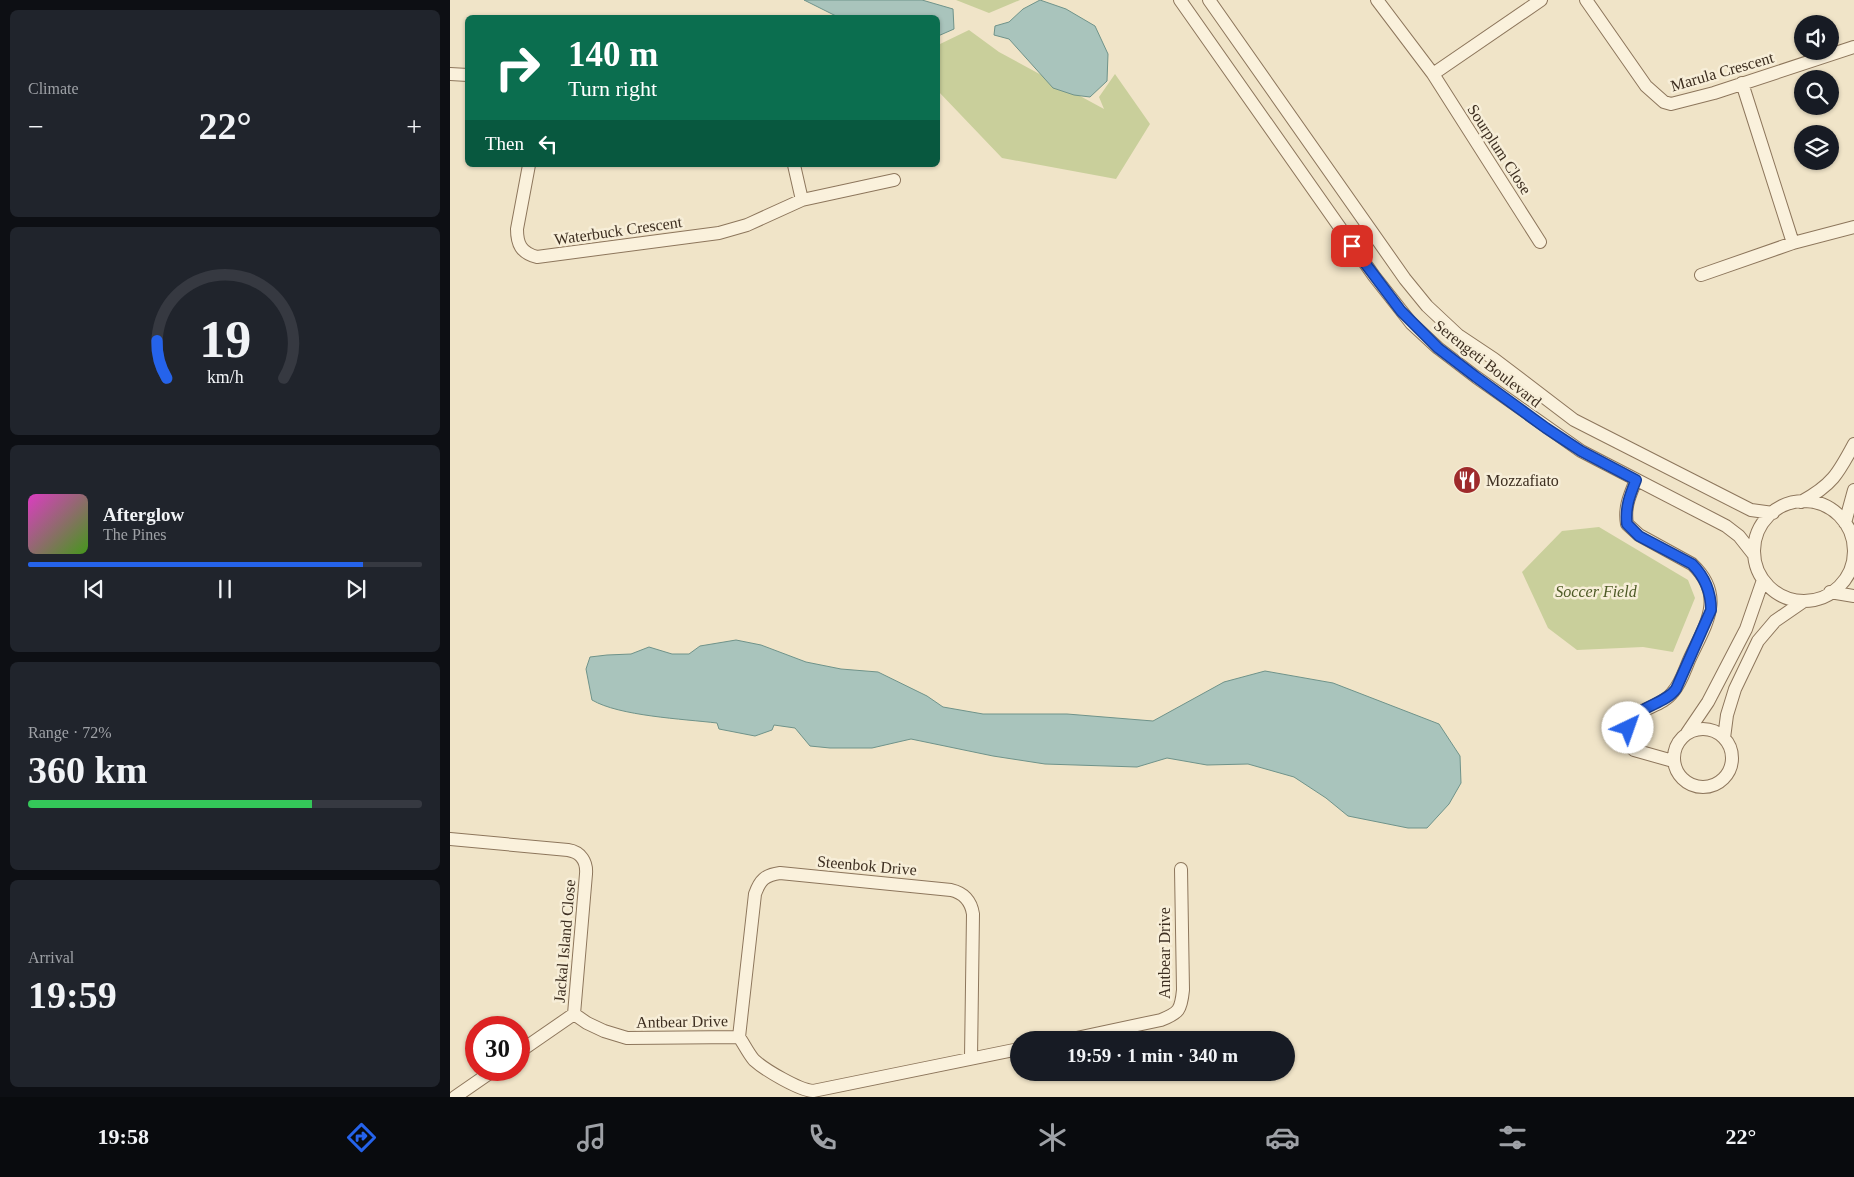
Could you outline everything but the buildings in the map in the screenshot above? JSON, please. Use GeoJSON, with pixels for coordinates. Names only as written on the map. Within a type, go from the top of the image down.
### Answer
{"type":"FeatureCollection","features":[{"type":"Feature","properties":{"kind":"street","name":"Serengeti Boulevard"},"geometry":{"type":"LineString","coordinates":[[1180,0],[1374,276],[1412,323],[1438,348],[1546,428],[1581,451],[1726,526],[1739,536],[1754,555]]}},
{"type":"Feature","properties":{"kind":"street","name":"Serengeti Boulevard"},"geometry":{"type":"LineString","coordinates":[[1209,0],[1405,280],[1427,306],[1458,335],[1494,359],[1574,420],[1751,510],[1773,513]]}},
{"type":"Feature","properties":{"kind":"street","name":"Sourplum Close"},"geometry":{"type":"LineString","coordinates":[[1377,0],[1433,74],[1540,242]]}},
{"type":"Feature","properties":{"kind":"street"},"geometry":{"type":"LineString","coordinates":[[1433,74],[1540,0]]}},
{"type":"Feature","properties":{"kind":"street","name":"Marula Crescent"},"geometry":{"type":"LineString","coordinates":[[1586,0],[1646,86],[1664,102],[1671,104],[1854,47]]}},
{"type":"Feature","properties":{"kind":"street"},"geometry":{"type":"LineString","coordinates":[[450,74],[465,75]]}},
{"type":"Feature","properties":{"kind":"street"},"geometry":{"type":"LineString","coordinates":[[1742,83],[1793,243]]}},
{"type":"Feature","properties":{"kind":"street","name":"Waterbuck Crescent"},"geometry":{"type":"LineString","coordinates":[[530,167],[517,237],[521,249],[529,255],[537,257],[719,232],[747,225],[802,200],[894,180]]}},
{"type":"Feature","properties":{"kind":"street"},"geometry":{"type":"LineString","coordinates":[[794,167],[802,200]]}},
{"type":"Feature","properties":{"kind":"street"},"geometry":{"type":"LineString","coordinates":[[1701,275],[1793,243],[1854,227]]}},
{"type":"Feature","properties":{"kind":"street"},"geometry":{"type":"LineString","coordinates":[[1802,502],[1818,493],[1832,481],[1838,474],[1854,444]]}},
{"type":"Feature","properties":{"kind":"street"},"geometry":{"type":"LineString","coordinates":[[1636,480],[1628,499],[1626,510],[1627,524],[1639,536],[1692,564],[1706,584],[1711,600],[1711,610],[1672,694],[1633,717],[1629,723],[1628,737],[1634,750],[1673,761]]}},
{"type":"Feature","properties":{"kind":"street"},"geometry":{"type":"LineString","coordinates":[[1845,523],[1854,490]]}},
{"type":"Feature","properties":{"kind":"street"},"geometry":{"type":"LineString","coordinates":[[1796,502],[1813,502],[1829,508],[1842,519],[1851,534],[1854,550],[1852,565],[1845,579],[1820,598],[1804,601],[1788,598],[1774,591],[1763,580],[1756,566],[1754,555],[1757,532],[1766,518],[1773,513],[1780,507],[1796,502]]}},
{"type":"Feature","properties":{"kind":"street"},"geometry":{"type":"LineString","coordinates":[[1687,733],[1704,728],[1714,731],[1724,738],[1731,751],[1732,760],[1730,769],[1725,777],[1709,786],[1691,785],[1682,779],[1676,771],[1673,761],[1674,752],[1678,742],[1687,733],[1708,702],[1746,629],[1763,580]]}},
{"type":"Feature","properties":{"kind":"street"},"geometry":{"type":"LineString","coordinates":[[1830,592],[1854,596]]}},
{"type":"Feature","properties":{"kind":"street"},"geometry":{"type":"LineString","coordinates":[[1724,738],[1729,707],[1758,641],[1775,621],[1804,601]]}},
{"type":"Feature","properties":{"kind":"street","name":"Jackal Island Close"},"geometry":{"type":"LineString","coordinates":[[450,840],[568,850],[582,857],[586,874],[574,1014]]}},
{"type":"Feature","properties":{"kind":"street","name":"Antbear Drive"},"geometry":{"type":"LineString","coordinates":[[1111,1031],[1151,1023],[1171,1016],[1179,1010],[1182,1003],[1180,869]]}},
{"type":"Feature","properties":{"kind":"street","name":"Steenbok Drive"},"geometry":{"type":"LineString","coordinates":[[739,1036],[755,894],[762,879],[770,874],[790,874],[951,890],[964,895],[972,907],[973,914],[971,1058]]}},
{"type":"Feature","properties":{"kind":"street"},"geometry":{"type":"LineString","coordinates":[[530,1044],[574,1014]]}},
{"type":"Feature","properties":{"kind":"street","name":"Antbear Drive"},"geometry":{"type":"LineString","coordinates":[[574,1014],[587,1024],[627,1038],[739,1036],[755,1060],[794,1086],[806,1091],[1010,1051]]}},
{"type":"Feature","properties":{"kind":"street"},"geometry":{"type":"LineString","coordinates":[[455,1097],[478,1081]]}},
{"type":"Feature","properties":{"kind":"green space"},"geometry":{"type":"Polygon","coordinates":[[[956,0],[1020,0],[989,13],[956,0]]]}},
{"type":"Feature","properties":{"kind":"green space"},"geometry":{"type":"Polygon","coordinates":[[[969,30],[999,52],[1104,109],[1099,97],[1115,74],[1150,124],[1116,179],[1002,158],[940,93],[940,44],[969,30]]]}},
{"type":"Feature","properties":{"kind":"green space","name":"Soccer Field"},"geometry":{"type":"Polygon","coordinates":[[[1599,527],[1688,580],[1695,598],[1673,652],[1643,647],[1577,650],[1548,628],[1522,572],[1562,531],[1599,527]]]}},
{"type":"Feature","properties":{"kind":"water"},"geometry":{"type":"Polygon","coordinates":[[[804,0],[922,0],[953,9],[954,29],[940,35],[940,15],[834,15],[804,0]]]}},
{"type":"Feature","properties":{"kind":"water"},"geometry":{"type":"Polygon","coordinates":[[[1040,0],[1066,9],[1095,26],[1108,54],[1107,81],[1090,97],[1074,95],[1053,88],[1009,39],[994,35],[995,26],[1009,22],[1023,9],[1040,0]]]}},
{"type":"Feature","properties":{"kind":"water"},"geometry":{"type":"Polygon","coordinates":[[[736,640],[761,645],[806,662],[841,669],[878,672],[927,696],[943,707],[983,714],[1067,714],[1153,721],[1224,682],[1265,671],[1333,683],[1439,724],[1460,756],[1461,783],[1449,804],[1427,828],[1408,828],[1348,816],[1326,798],[1294,777],[1248,764],[1207,765],[1167,758],[1137,767],[1045,764],[993,756],[911,739],[872,748],[830,748],[810,746],[795,728],[774,725],[772,730],[755,736],[719,729],[717,723],[634,713],[618,710],[592,700],[586,669],[590,657],[631,654],[649,647],[672,654],[689,654],[700,646],[736,640]]]}},
{"type":"Feature","properties":{"kind":"place","name":"Mozzafiato"},"geometry":{"type":"Point","coordinates":[1467,480]}},
{"type":"Feature","properties":{"kind":"route"},"geometry":{"type":"LineString","coordinates":[[1352,246],[1401,311],[1438,348],[1546,428],[1581,451],[1636,480],[1628,499],[1626,510],[1627,524],[1639,536],[1692,564],[1706,584],[1711,600],[1711,610],[1676,689],[1668,698],[1633,717],[1628,728]]}}]}
